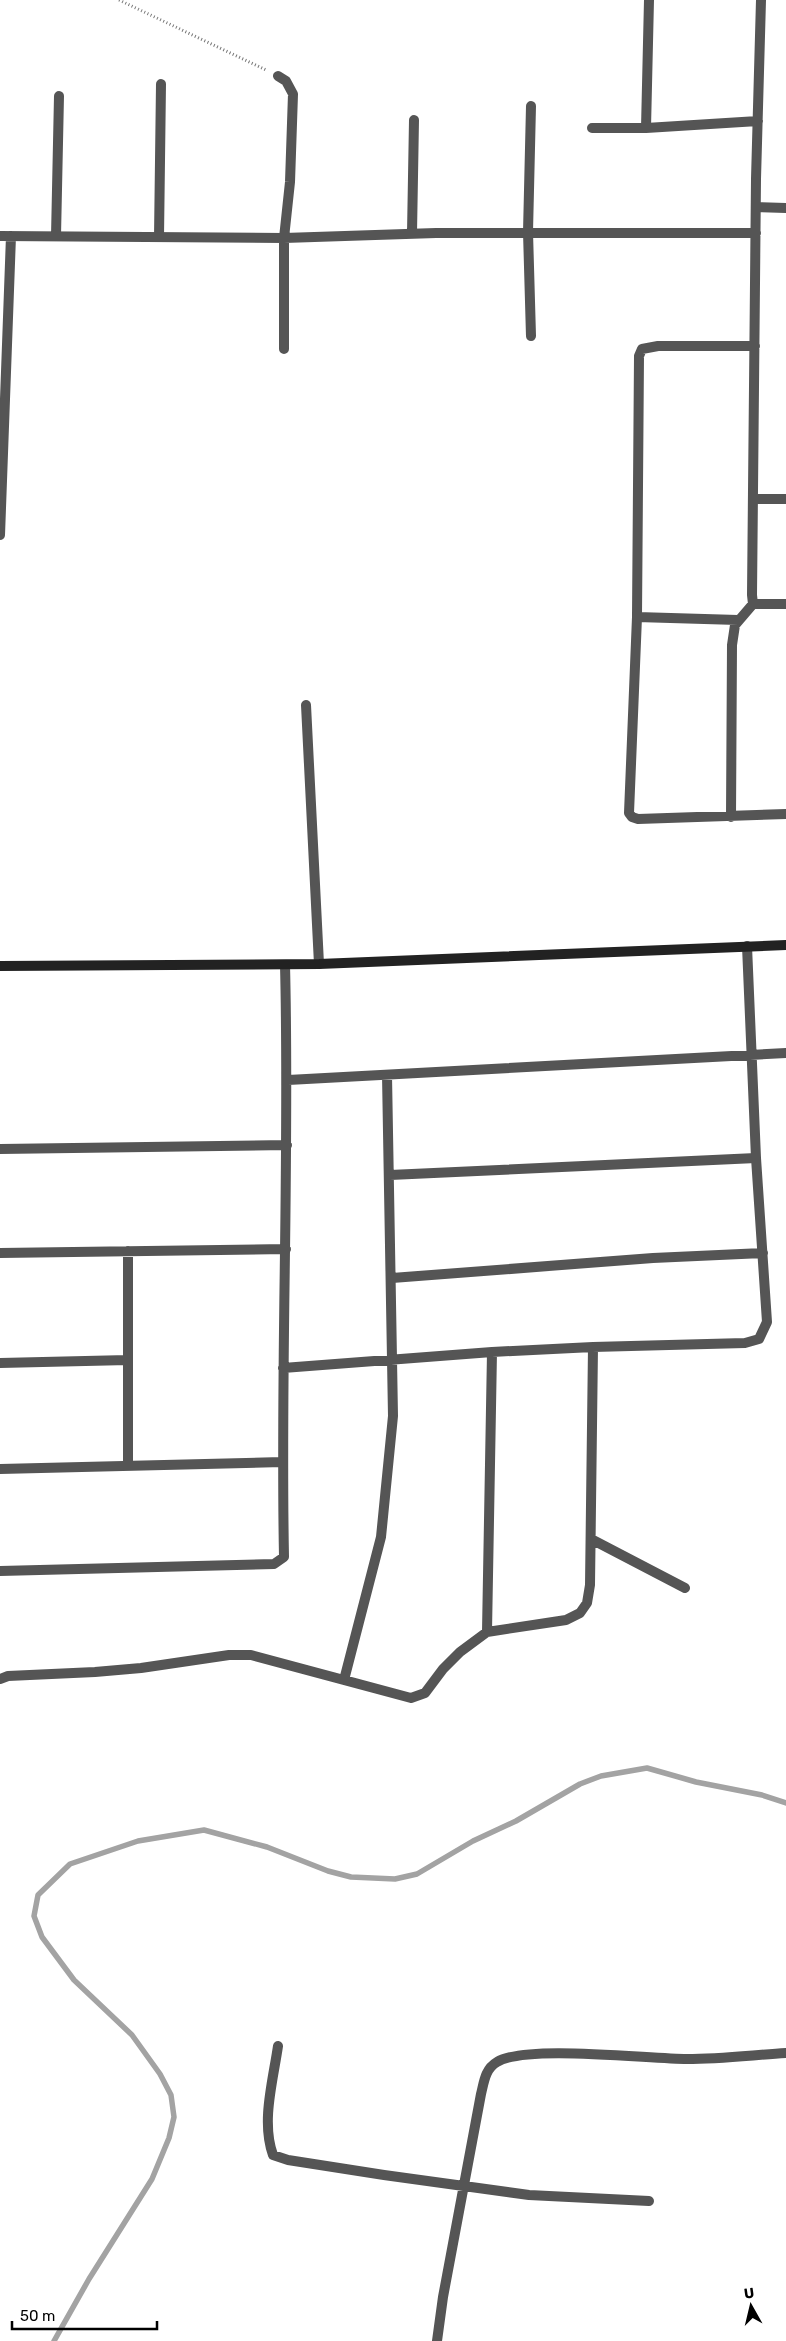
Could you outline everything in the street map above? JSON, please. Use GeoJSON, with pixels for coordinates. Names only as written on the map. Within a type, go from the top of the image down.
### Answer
{"type":"FeatureCollection","features":[{"type":"Feature","properties":{"kind":"main road"},"geometry":{"type":"LineString","coordinates":[[0,966],[285,965],[786,945]]}},
{"type":"Feature","properties":{"kind":"street"},"geometry":{"type":"LineString","coordinates":[[646,128],[649,0]]}},
{"type":"Feature","properties":{"kind":"street"},"geometry":{"type":"LineString","coordinates":[[731,817],[730,673],[732,645],[738,620],[753,604],[751,564],[754,499],[756,233],[761,0]]}},
{"type":"Feature","properties":{"kind":"street"},"geometry":{"type":"LineString","coordinates":[[278,76],[286,81],[292,94],[290,182],[284,238],[284,349]]}},
{"type":"Feature","properties":{"kind":"street"},"geometry":{"type":"LineString","coordinates":[[159,237],[161,84]]}},
{"type":"Feature","properties":{"kind":"street"},"geometry":{"type":"LineString","coordinates":[[56,236],[60,96]]}},
{"type":"Feature","properties":{"kind":"street"},"geometry":{"type":"LineString","coordinates":[[530,336],[528,232],[531,106]]}},
{"type":"Feature","properties":{"kind":"street"},"geometry":{"type":"LineString","coordinates":[[412,233],[414,120]]}},
{"type":"Feature","properties":{"kind":"street"},"geometry":{"type":"LineString","coordinates":[[592,128],[646,128],[758,121]]}},
{"type":"Feature","properties":{"kind":"street"},"geometry":{"type":"LineString","coordinates":[[757,207],[786,208]]}},
{"type":"Feature","properties":{"kind":"street"},"geometry":{"type":"LineString","coordinates":[[0,236],[284,238],[412,233],[756,233]]}},
{"type":"Feature","properties":{"kind":"street"},"geometry":{"type":"LineString","coordinates":[[0,535],[11,236]]}},
{"type":"Feature","properties":{"kind":"street"},"geometry":{"type":"LineString","coordinates":[[755,346],[658,346],[642,349],[639,356],[637,617],[629,812],[632,817],[638,819],[786,814]]}},
{"type":"Feature","properties":{"kind":"street"},"geometry":{"type":"LineString","coordinates":[[754,499],[786,499]]}},
{"type":"Feature","properties":{"kind":"street"},"geometry":{"type":"LineString","coordinates":[[753,604],[786,604]]}},
{"type":"Feature","properties":{"kind":"street"},"geometry":{"type":"LineString","coordinates":[[637,617],[738,620]]}},
{"type":"Feature","properties":{"kind":"street"},"geometry":{"type":"LineString","coordinates":[[306,705],[319,964]]}},
{"type":"Feature","properties":{"kind":"street"},"geometry":{"type":"LineString","coordinates":[[283,1368],[492,1352],[745,1343],[758,1339],[767,1322],[756,1158],[747,946]]}},
{"type":"Feature","properties":{"kind":"street"},"geometry":{"type":"LineString","coordinates":[[0,1571],[276,1563],[284,1557],[282,1462],[288,1080],[285,965]]}},
{"type":"Feature","properties":{"kind":"street"},"geometry":{"type":"LineString","coordinates":[[288,1080],[786,1053]]}},
{"type":"Feature","properties":{"kind":"street"},"geometry":{"type":"LineString","coordinates":[[344,1680],[381,1537],[393,1416],[387,1075]]}},
{"type":"Feature","properties":{"kind":"street"},"geometry":{"type":"LineString","coordinates":[[0,1149],[287,1145]]}},
{"type":"Feature","properties":{"kind":"street"},"geometry":{"type":"LineString","coordinates":[[390,1175],[756,1158]]}},
{"type":"Feature","properties":{"kind":"street"},"geometry":{"type":"LineString","coordinates":[[0,1253],[286,1248]]}},
{"type":"Feature","properties":{"kind":"street"},"geometry":{"type":"LineString","coordinates":[[128,1251],[128,1466]]}},
{"type":"Feature","properties":{"kind":"street"},"geometry":{"type":"LineString","coordinates":[[392,1278],[653,1258],[763,1253]]}},
{"type":"Feature","properties":{"kind":"street"},"geometry":{"type":"LineString","coordinates":[[0,1679],[8,1676],[141,1668],[205,1658],[251,1655],[402,1696],[418,1697],[425,1693],[443,1669],[460,1652],[487,1632],[566,1620],[580,1613],[587,1603],[590,1585],[592,1347]]}},
{"type":"Feature","properties":{"kind":"street"},"geometry":{"type":"LineString","coordinates":[[487,1632],[492,1352]]}},
{"type":"Feature","properties":{"kind":"street"},"geometry":{"type":"LineString","coordinates":[[0,1363],[128,1360]]}},
{"type":"Feature","properties":{"kind":"street"},"geometry":{"type":"LineString","coordinates":[[0,1469],[282,1462]]}},
{"type":"Feature","properties":{"kind":"street"},"geometry":{"type":"LineString","coordinates":[[591,1538],[685,1588]]}},
{"type":"Feature","properties":{"kind":"street"},"geometry":{"type":"LineString","coordinates":[[278,2046],[267,2127],[268,2143],[272,2155],[288,2160],[529,2195],[649,2201]]}},
{"type":"Feature","properties":{"kind":"street"},"geometry":{"type":"LineString","coordinates":[[437,2341],[484,2079],[489,2068],[498,2061],[516,2056],[548,2054],[687,2059],[786,2053]]}},
{"type":"Feature","properties":{"kind":"path"},"geometry":{"type":"LineString","coordinates":[[119,0],[278,76]]}},
{"type":"Feature","properties":{"kind":"waterway"},"geometry":{"type":"LineString","coordinates":[[54,2341],[89,2279],[152,2179],[169,2138],[174,2117],[171,2095],[160,2074],[132,2035],[74,1980],[42,1937],[34,1916],[38,1895],[70,1864],[138,1841],[204,1830],[267,1847],[328,1871],[351,1877],[395,1879],[417,1874],[473,1841],[516,1821],[580,1784],[601,1776],[647,1768],[696,1782],[762,1795],[786,1803]]}}]}
